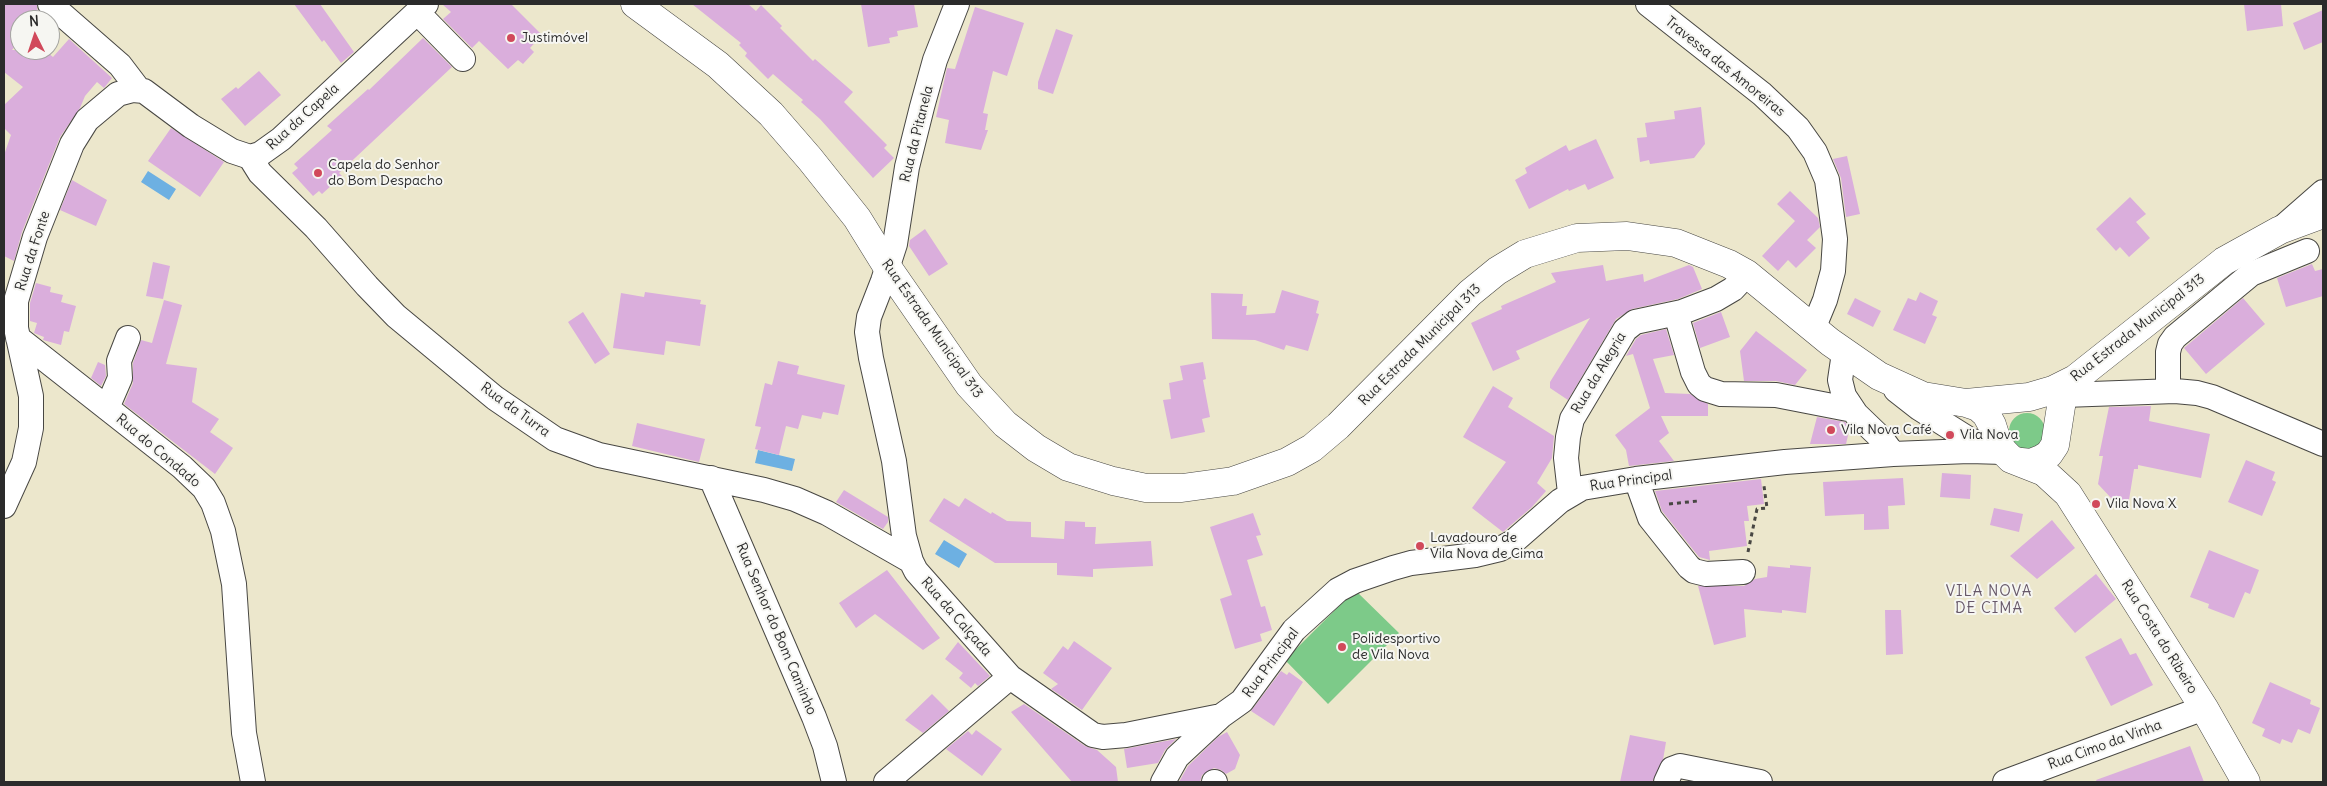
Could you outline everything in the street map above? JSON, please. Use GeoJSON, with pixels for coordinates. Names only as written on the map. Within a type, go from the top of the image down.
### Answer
{"type":"FeatureCollection","features":[{"type":"Feature","properties":{"kind":"main road","name":"Rua Estrada Municipal 313"},"geometry":{"type":"LineString","coordinates":[[636,4],[718,65],[770,114],[835,188],[969,385],[1005,424],[1044,453],[1068,467],[1113,482],[1146,488],[1182,488],[1233,480],[1287,462],[1312,448],[1338,426],[1470,293],[1497,271],[1533,251],[1577,238],[1628,236],[1676,243],[1729,264],[1748,274],[1813,329],[1844,353],[1879,376],[1923,396],[1966,403],[2018,399],[2070,387],[2224,261],[2280,230],[2323,214]]}},
{"type":"Feature","properties":{"kind":"main road"},"geometry":{"type":"LineString","coordinates":[[2068,494],[2057,435],[2056,416],[2047,404],[2018,399],[1997,416],[2007,449],[2031,463],[2049,454],[2057,435],[2060,408],[2070,387]]}},
{"type":"Feature","properties":{"kind":"main road"},"geometry":{"type":"LineString","coordinates":[[1966,403],[1982,410],[2007,449],[2044,472],[2068,494]]}},
{"type":"Feature","properties":{"kind":"main road","name":"Rua Costa do Ribeiro"},"geometry":{"type":"LineString","coordinates":[[2068,494],[2204,708],[2246,782]]}},
{"type":"Feature","properties":{"kind":"street"},"geometry":{"type":"LineString","coordinates":[[50,4],[120,65],[139,90]]}},
{"type":"Feature","properties":{"kind":"street","name":"Rua da Pitanela"},"geometry":{"type":"LineString","coordinates":[[888,268],[898,228],[907,166],[922,107],[938,53],[957,4]]}},
{"type":"Feature","properties":{"kind":"street","name":"Travessa das Amoreiras"},"geometry":{"type":"LineString","coordinates":[[1648,4],[1762,94],[1798,128],[1815,152],[1827,180],[1835,239],[1833,271],[1825,300],[1813,329]]}},
{"type":"Feature","properties":{"kind":"street"},"geometry":{"type":"LineString","coordinates":[[422,8],[463,59]]}},
{"type":"Feature","properties":{"kind":"street","name":"Rua da Capela"},"geometry":{"type":"LineString","coordinates":[[139,90],[150,94],[191,126],[232,151],[250,157],[260,154],[277,143],[422,8]]}},
{"type":"Feature","properties":{"kind":"street","name":"Rua da Fonte"},"geometry":{"type":"LineString","coordinates":[[4,506],[24,462],[31,428],[31,396],[18,338],[15,314],[16,301],[35,237],[72,144],[87,120],[106,102],[118,94],[139,90]]}},
{"type":"Feature","properties":{"kind":"street","name":"Rua da Turra"},"geometry":{"type":"LineString","coordinates":[[250,157],[260,173],[316,228],[396,316],[495,398],[555,439],[599,455],[764,490],[812,505],[911,561]]}},
{"type":"Feature","properties":{"kind":"street"},"geometry":{"type":"LineString","coordinates":[[2280,230],[2323,192]]}},
{"type":"Feature","properties":{"kind":"street"},"geometry":{"type":"LineString","coordinates":[[2168,391],[2168,352],[2172,341],[2251,274],[2307,251]]}},
{"type":"Feature","properties":{"kind":"street","name":"Rua da Calçada"},"geometry":{"type":"LineString","coordinates":[[888,268],[869,317],[868,340],[892,452],[902,522],[911,561],[923,581],[1010,677],[1093,735],[1103,737],[1126,735],[1221,716]]}},
{"type":"Feature","properties":{"kind":"street","name":"Rua da Alegria"},"geometry":{"type":"LineString","coordinates":[[1570,493],[1567,470],[1568,436],[1572,419],[1628,327],[1635,322],[1676,314],[1722,296],[1733,289],[1748,274]]}},
{"type":"Feature","properties":{"kind":"street"},"geometry":{"type":"LineString","coordinates":[[1676,314],[1693,372],[1699,384],[1705,389],[1721,394],[1776,395],[1853,410]]}},
{"type":"Feature","properties":{"kind":"street","name":"Rua do Condado"},"geometry":{"type":"LineString","coordinates":[[18,338],[193,477],[204,488],[218,516],[234,584],[242,720],[253,782]]}},
{"type":"Feature","properties":{"kind":"street"},"geometry":{"type":"LineString","coordinates":[[107,408],[120,378],[119,361],[128,338]]}},
{"type":"Feature","properties":{"kind":"street"},"geometry":{"type":"LineString","coordinates":[[1844,353],[1840,372],[1841,388],[1847,403],[1882,439],[1893,454]]}},
{"type":"Feature","properties":{"kind":"street"},"geometry":{"type":"LineString","coordinates":[[1879,376],[1911,403],[1970,440],[2007,449]]}},
{"type":"Feature","properties":{"kind":"street"},"geometry":{"type":"LineString","coordinates":[[2070,387],[2190,392],[2212,397],[2323,444]]}},
{"type":"Feature","properties":{"kind":"street","name":"Rua Principal"},"geometry":{"type":"LineString","coordinates":[[1221,716],[1242,701],[1294,630],[1338,590],[1355,581],[1393,568],[1475,555],[1500,549],[1513,542],[1570,493],[1597,485],[1636,479],[1762,465],[1893,454],[2007,449]]}},
{"type":"Feature","properties":{"kind":"street","name":"Rua Senhor do Bom Caminho"},"geometry":{"type":"LineString","coordinates":[[711,478],[816,722],[825,746],[834,782]]}},
{"type":"Feature","properties":{"kind":"street"},"geometry":{"type":"LineString","coordinates":[[1636,479],[1650,518],[1672,548],[1694,571],[1720,575],[1743,572]]}},
{"type":"Feature","properties":{"kind":"street"},"geometry":{"type":"LineString","coordinates":[[886,782],[1010,677]]}},
{"type":"Feature","properties":{"kind":"street","name":"Rua Cimo da Vinha"},"geometry":{"type":"LineString","coordinates":[[2005,782],[2204,708]]}},
{"type":"Feature","properties":{"kind":"street"},"geometry":{"type":"LineString","coordinates":[[1163,782],[1178,758],[1208,731],[1221,716]]}},
{"type":"Feature","properties":{"kind":"street"},"geometry":{"type":"LineString","coordinates":[[1666,782],[1672,768],[1684,766],[1760,782]]}},
{"type":"Feature","properties":{"kind":"path"},"geometry":{"type":"LineString","coordinates":[[1743,572],[1757,509],[1767,508],[1762,465]]}},
{"type":"Feature","properties":{"kind":"path"},"geometry":{"type":"LineString","coordinates":[[1645,507],[1698,501]]}},
{"type":"Feature","properties":{"kind":"green space"},"geometry":{"type":"Polygon","coordinates":[[[2027,413],[2039,419],[2045,431],[2039,443],[2027,449],[2015,443],[2009,431],[2015,419],[2027,413]]]}},
{"type":"Feature","properties":{"kind":"green space","name":"Polidesportivo de Vila Nova"},"geometry":{"type":"Polygon","coordinates":[[[1355,590],[1399,633],[1328,704],[1285,660],[1355,590]]]}},
{"type":"Feature","properties":{"kind":"water"},"geometry":{"type":"Polygon","coordinates":[[[148,171],[176,189],[169,200],[141,182],[148,171]]]}},
{"type":"Feature","properties":{"kind":"water"},"geometry":{"type":"Polygon","coordinates":[[[758,450],[795,459],[792,471],[755,463],[758,450]]]}},
{"type":"Feature","properties":{"kind":"water"},"geometry":{"type":"Polygon","coordinates":[[[944,540],[967,554],[959,568],[935,554],[944,540]]]}},
{"type":"Feature","properties":{"kind":"building"},"geometry":{"type":"Polygon","coordinates":[[[4,4],[37,4],[38,10],[10,10],[10,60],[60,60],[60,49],[69,39],[112,78],[104,88],[97,82],[85,96],[80,108],[60,137],[22,232],[14,261],[4,256],[4,155],[11,135],[4,128],[4,105],[23,87],[4,72],[4,4]]]}},
{"type":"Feature","properties":{"kind":"building"},"geometry":{"type":"Polygon","coordinates":[[[294,4],[320,4],[354,52],[341,63],[324,40],[322,42],[294,4]]]}},
{"type":"Feature","properties":{"kind":"building"},"geometry":{"type":"Polygon","coordinates":[[[442,4],[511,4],[542,35],[530,48],[534,52],[523,64],[518,60],[508,69],[479,41],[472,48],[443,19],[451,12],[442,4]]]}},
{"type":"Feature","properties":{"kind":"building"},"geometry":{"type":"Polygon","coordinates":[[[692,4],[748,4],[756,11],[761,5],[782,26],[780,28],[813,61],[815,59],[853,92],[844,102],[887,145],[884,148],[894,158],[873,178],[820,119],[801,102],[803,100],[773,74],[768,79],[745,56],[747,53],[739,45],[741,43],[692,4]]]}},
{"type":"Feature","properties":{"kind":"building"},"geometry":{"type":"Polygon","coordinates":[[[861,4],[914,4],[918,27],[897,31],[898,36],[889,38],[890,43],[868,47],[861,4]]]}},
{"type":"Feature","properties":{"kind":"building"},"geometry":{"type":"Polygon","coordinates":[[[2244,4],[2281,4],[2283,26],[2247,31],[2244,4]]]}},
{"type":"Feature","properties":{"kind":"building"},"geometry":{"type":"Polygon","coordinates":[[[975,7],[1024,23],[1007,76],[993,71],[983,113],[988,114],[985,130],[988,130],[981,150],[945,143],[949,120],[936,117],[947,68],[955,69],[975,7]]]}},
{"type":"Feature","properties":{"kind":"building"},"geometry":{"type":"Polygon","coordinates":[[[2323,10],[2323,42],[2304,50],[2293,23],[2323,10]]]}},
{"type":"Feature","properties":{"kind":"building"},"geometry":{"type":"Polygon","coordinates":[[[1056,29],[1073,35],[1053,94],[1038,89],[1038,82],[1056,29]]]}},
{"type":"Feature","properties":{"kind":"building"},"geometry":{"type":"Polygon","coordinates":[[[423,38],[452,67],[339,173],[342,176],[322,194],[319,191],[313,196],[292,173],[298,168],[294,164],[332,130],[327,126],[369,90],[423,38]]]}},
{"type":"Feature","properties":{"kind":"building"},"geometry":{"type":"Polygon","coordinates":[[[259,71],[281,95],[245,126],[221,99],[236,87],[238,89],[259,71]]]}},
{"type":"Feature","properties":{"kind":"building"},"geometry":{"type":"Polygon","coordinates":[[[1701,107],[1705,144],[1694,158],[1650,164],[1649,160],[1640,162],[1637,138],[1647,137],[1645,123],[1675,119],[1674,111],[1701,107]]]}},
{"type":"Feature","properties":{"kind":"building"},"geometry":{"type":"Polygon","coordinates":[[[171,128],[224,162],[200,197],[148,161],[171,128]]]}},
{"type":"Feature","properties":{"kind":"building"},"geometry":{"type":"Polygon","coordinates":[[[1596,139],[1614,178],[1588,190],[1585,184],[1569,191],[1568,189],[1529,209],[1515,180],[1527,173],[1525,168],[1566,145],[1569,151],[1596,139]]]}},
{"type":"Feature","properties":{"kind":"building"},"geometry":{"type":"Polygon","coordinates":[[[1847,156],[1860,214],[1846,217],[1841,178],[1833,159],[1847,156]]]}},
{"type":"Feature","properties":{"kind":"building"},"geometry":{"type":"Polygon","coordinates":[[[72,180],[107,200],[96,226],[60,210],[72,180]]]}},
{"type":"Feature","properties":{"kind":"building"},"geometry":{"type":"Polygon","coordinates":[[[1790,191],[1818,218],[1820,227],[1807,240],[1816,248],[1796,268],[1788,260],[1778,271],[1762,256],[1795,221],[1777,204],[1790,191]]]}},
{"type":"Feature","properties":{"kind":"building"},"geometry":{"type":"Polygon","coordinates":[[[2130,197],[2146,214],[2136,222],[2150,238],[2129,257],[2120,247],[2116,251],[2096,229],[2130,197]]]}},
{"type":"Feature","properties":{"kind":"building"},"geometry":{"type":"Polygon","coordinates":[[[925,229],[948,264],[929,276],[909,246],[910,240],[925,229]]]}},
{"type":"Feature","properties":{"kind":"building"},"geometry":{"type":"Polygon","coordinates":[[[153,262],[170,266],[163,299],[146,296],[153,262]]]}},
{"type":"Feature","properties":{"kind":"building"},"geometry":{"type":"Polygon","coordinates":[[[2312,264],[2315,271],[2323,269],[2323,296],[2286,307],[2277,278],[2312,264]]]}},
{"type":"Feature","properties":{"kind":"building"},"geometry":{"type":"Polygon","coordinates":[[[1603,265],[1606,281],[1643,274],[1644,282],[1689,265],[1693,267],[1702,289],[1678,299],[1632,309],[1616,319],[1568,400],[1550,388],[1550,382],[1590,318],[1516,351],[1520,359],[1493,371],[1471,323],[1502,309],[1501,306],[1556,282],[1551,273],[1603,265]]]}},
{"type":"Feature","properties":{"kind":"building"},"geometry":{"type":"Polygon","coordinates":[[[36,283],[51,287],[50,292],[63,295],[61,302],[76,306],[69,332],[64,331],[61,345],[43,340],[44,337],[34,333],[37,323],[30,321],[30,303],[36,283]]]}},
{"type":"Feature","properties":{"kind":"building"},"geometry":{"type":"Polygon","coordinates":[[[1282,290],[1319,301],[1316,313],[1319,314],[1308,351],[1286,345],[1284,350],[1255,340],[1212,339],[1211,293],[1243,294],[1242,306],[1247,306],[1246,315],[1275,313],[1282,290]]]}},
{"type":"Feature","properties":{"kind":"building"},"geometry":{"type":"Polygon","coordinates":[[[645,292],[701,300],[700,304],[706,305],[700,346],[666,341],[664,355],[613,348],[621,293],[644,297],[645,292]]]}},
{"type":"Feature","properties":{"kind":"building"},"geometry":{"type":"Polygon","coordinates":[[[1920,292],[1938,301],[1932,315],[1937,317],[1925,344],[1893,330],[1908,298],[1916,301],[1920,292]]]}},
{"type":"Feature","properties":{"kind":"building"},"geometry":{"type":"Polygon","coordinates":[[[1855,298],[1881,311],[1873,327],[1847,314],[1855,298]]]}},
{"type":"Feature","properties":{"kind":"building"},"geometry":{"type":"Polygon","coordinates":[[[2243,298],[2265,324],[2206,374],[2184,348],[2243,298]]]}},
{"type":"Feature","properties":{"kind":"building"},"geometry":{"type":"Polygon","coordinates":[[[164,300],[182,305],[166,364],[197,368],[192,402],[219,419],[210,432],[233,448],[215,474],[124,404],[133,383],[133,363],[141,340],[152,343],[164,300]]]}},
{"type":"Feature","properties":{"kind":"building"},"geometry":{"type":"Polygon","coordinates":[[[583,312],[610,354],[595,364],[568,322],[583,312]]]}},
{"type":"Feature","properties":{"kind":"building"},"geometry":{"type":"Polygon","coordinates":[[[1721,312],[1730,337],[1700,348],[1693,323],[1721,312]]]}},
{"type":"Feature","properties":{"kind":"building"},"geometry":{"type":"Polygon","coordinates":[[[1666,329],[1674,355],[1653,359],[1665,393],[1690,394],[1708,404],[1708,416],[1661,416],[1669,433],[1659,441],[1674,461],[1629,466],[1626,450],[1615,435],[1650,408],[1633,354],[1626,356],[1636,339],[1641,335],[1666,329]]]}},
{"type":"Feature","properties":{"kind":"building"},"geometry":{"type":"Polygon","coordinates":[[[1756,331],[1807,370],[1795,385],[1776,381],[1744,381],[1740,351],[1756,331]]]}},
{"type":"Feature","properties":{"kind":"building"},"geometry":{"type":"Polygon","coordinates":[[[778,361],[799,366],[797,374],[845,385],[838,415],[823,412],[821,419],[802,415],[798,429],[786,426],[779,455],[755,449],[761,427],[755,426],[765,383],[772,385],[778,361]]]}},
{"type":"Feature","properties":{"kind":"building"},"geometry":{"type":"Polygon","coordinates":[[[98,362],[105,365],[106,376],[101,386],[91,378],[98,362]]]}},
{"type":"Feature","properties":{"kind":"building"},"geometry":{"type":"Polygon","coordinates":[[[1203,362],[1206,379],[1203,380],[1210,417],[1202,419],[1205,432],[1171,439],[1163,400],[1171,399],[1169,383],[1183,380],[1180,366],[1203,362]]]}},
{"type":"Feature","properties":{"kind":"building"},"geometry":{"type":"Polygon","coordinates":[[[1493,386],[1513,398],[1508,407],[1554,436],[1552,458],[1537,483],[1546,491],[1532,507],[1503,532],[1472,508],[1506,462],[1463,437],[1493,386]]]}},
{"type":"Feature","properties":{"kind":"building"},"geometry":{"type":"Polygon","coordinates":[[[2151,406],[2149,421],[2210,434],[2201,478],[2138,465],[2138,469],[2134,469],[2128,506],[2111,503],[2111,498],[2098,484],[2103,456],[2099,456],[2109,407],[2151,406]]]}},
{"type":"Feature","properties":{"kind":"building"},"geometry":{"type":"Polygon","coordinates":[[[1817,417],[1845,422],[1850,427],[1846,444],[1810,444],[1817,417]]]}},
{"type":"Feature","properties":{"kind":"building"},"geometry":{"type":"Polygon","coordinates":[[[637,423],[705,439],[699,462],[632,446],[637,423]]]}},
{"type":"Feature","properties":{"kind":"building"},"geometry":{"type":"Polygon","coordinates":[[[2246,460],[2275,472],[2272,480],[2276,482],[2262,516],[2228,502],[2246,460]]]}},
{"type":"Feature","properties":{"kind":"building"},"geometry":{"type":"Polygon","coordinates":[[[1942,473],[1971,475],[1970,499],[1940,497],[1942,473]]]}},
{"type":"Feature","properties":{"kind":"building"},"geometry":{"type":"Polygon","coordinates":[[[1903,478],[1905,505],[1888,506],[1889,529],[1864,530],[1864,514],[1825,516],[1823,482],[1903,478]]]}},
{"type":"Feature","properties":{"kind":"building"},"geometry":{"type":"Polygon","coordinates":[[[1761,479],[1764,504],[1747,506],[1749,521],[1744,521],[1747,546],[1709,551],[1710,560],[1699,557],[1662,511],[1655,491],[1761,479]]]}},
{"type":"Feature","properties":{"kind":"building"},"geometry":{"type":"Polygon","coordinates":[[[844,490],[888,517],[888,522],[883,529],[836,502],[844,490]]]}},
{"type":"Feature","properties":{"kind":"building"},"geometry":{"type":"Polygon","coordinates":[[[944,498],[959,507],[965,498],[991,514],[992,512],[1007,521],[1031,522],[1031,537],[1064,539],[1065,521],[1085,522],[1085,527],[1096,527],[1095,544],[1151,541],[1153,566],[1093,569],[1093,577],[1057,575],[1057,563],[995,563],[929,521],[944,498]]]}},
{"type":"Feature","properties":{"kind":"building"},"geometry":{"type":"Polygon","coordinates":[[[1994,508],[2023,514],[2019,532],[1990,525],[1994,508]]]}},
{"type":"Feature","properties":{"kind":"building"},"geometry":{"type":"Polygon","coordinates":[[[1253,513],[1261,535],[1256,536],[1263,555],[1247,560],[1261,607],[1265,606],[1272,630],[1260,634],[1262,641],[1235,649],[1220,599],[1232,595],[1210,527],[1253,513]]]}},
{"type":"Feature","properties":{"kind":"building"},"geometry":{"type":"Polygon","coordinates":[[[2052,520],[2075,548],[2037,579],[2010,556],[2052,520]]]}},
{"type":"Feature","properties":{"kind":"building"},"geometry":{"type":"Polygon","coordinates":[[[2209,550],[2259,570],[2250,594],[2245,592],[2234,618],[2208,608],[2209,604],[2190,597],[2209,550]]]}},
{"type":"Feature","properties":{"kind":"building"},"geometry":{"type":"Polygon","coordinates":[[[1790,565],[1811,567],[1806,613],[1782,610],[1782,613],[1744,609],[1746,637],[1714,645],[1698,586],[1744,586],[1755,579],[1767,577],[1768,566],[1790,568],[1790,565]]]}},
{"type":"Feature","properties":{"kind":"building"},"geometry":{"type":"Polygon","coordinates":[[[887,570],[940,638],[923,650],[875,614],[856,628],[839,603],[887,570]]]}},
{"type":"Feature","properties":{"kind":"building"},"geometry":{"type":"Polygon","coordinates":[[[2096,574],[2116,599],[2075,633],[2054,608],[2096,574]]]}},
{"type":"Feature","properties":{"kind":"building"},"geometry":{"type":"Polygon","coordinates":[[[1885,610],[1901,610],[1903,654],[1886,655],[1885,610]]]}},
{"type":"Feature","properties":{"kind":"building"},"geometry":{"type":"Polygon","coordinates":[[[2121,638],[2130,655],[2136,653],[2153,685],[2111,706],[2085,657],[2121,638]]]}},
{"type":"Feature","properties":{"kind":"building"},"geometry":{"type":"Polygon","coordinates":[[[1074,641],[1112,668],[1082,710],[1051,689],[1058,684],[1043,673],[1063,646],[1068,650],[1074,641]]]}},
{"type":"Feature","properties":{"kind":"building"},"geometry":{"type":"Polygon","coordinates":[[[958,642],[990,676],[978,686],[975,683],[971,688],[959,678],[963,673],[945,659],[958,642]]]}},
{"type":"Feature","properties":{"kind":"building"},"geometry":{"type":"Polygon","coordinates":[[[1281,671],[1287,675],[1289,672],[1303,682],[1274,726],[1251,711],[1281,671]]]}},
{"type":"Feature","properties":{"kind":"building"},"geometry":{"type":"Polygon","coordinates":[[[2270,682],[2311,700],[2310,704],[2320,708],[2310,734],[2298,729],[2292,743],[2282,739],[2280,744],[2262,736],[2265,729],[2252,723],[2270,682]]]}},
{"type":"Feature","properties":{"kind":"building"},"geometry":{"type":"Polygon","coordinates":[[[932,694],[949,711],[923,733],[905,720],[932,694]]]}},
{"type":"Feature","properties":{"kind":"building"},"geometry":{"type":"Polygon","coordinates":[[[1024,704],[1085,746],[1097,750],[1116,767],[1118,782],[1072,782],[1011,712],[1024,704]]]}},
{"type":"Feature","properties":{"kind":"building"},"geometry":{"type":"Polygon","coordinates":[[[976,730],[1002,749],[982,776],[946,749],[968,731],[972,735],[976,730]]]}},
{"type":"Feature","properties":{"kind":"building"},"geometry":{"type":"Polygon","coordinates":[[[1227,732],[1240,755],[1235,769],[1226,774],[1214,768],[1202,775],[1200,782],[1179,782],[1188,766],[1218,737],[1227,732]]]}},
{"type":"Feature","properties":{"kind":"building"},"geometry":{"type":"Polygon","coordinates":[[[1630,735],[1666,742],[1663,760],[1652,782],[1620,782],[1630,735]]]}},
{"type":"Feature","properties":{"kind":"building"},"geometry":{"type":"Polygon","coordinates":[[[1176,739],[1165,750],[1158,763],[1127,768],[1124,749],[1176,739]]]}},
{"type":"Feature","properties":{"kind":"building"},"geometry":{"type":"Polygon","coordinates":[[[2190,746],[2204,782],[2097,782],[2096,780],[2190,746]]]}},
{"type":"Feature","properties":{"kind":"place","name":"Justimóvel"},"geometry":{"type":"Point","coordinates":[511,38]}},
{"type":"Feature","properties":{"kind":"place","name":"Capela do Senhor do Bom Despacho"},"geometry":{"type":"Point","coordinates":[318,173]}},
{"type":"Feature","properties":{"kind":"place","name":"Vila Nova Café"},"geometry":{"type":"Point","coordinates":[1831,430]}},
{"type":"Feature","properties":{"kind":"place","name":"Vila Nova"},"geometry":{"type":"Point","coordinates":[1950,435]}},
{"type":"Feature","properties":{"kind":"place","name":"Vila Nova X"},"geometry":{"type":"Point","coordinates":[2096,504]}},
{"type":"Feature","properties":{"kind":"place","name":"Lavadouro de Vila Nova de Cima"},"geometry":{"type":"Point","coordinates":[1420,546]}},
{"type":"Feature","properties":{"kind":"place","name":"Polidesportivo de Vila Nova"},"geometry":{"type":"Point","coordinates":[1342,647]}},
{"type":"Feature","properties":{"kind":"district","name":"VILA NOVA DE CIMA"},"geometry":{"type":"Point","coordinates":[1989,600]}}]}
